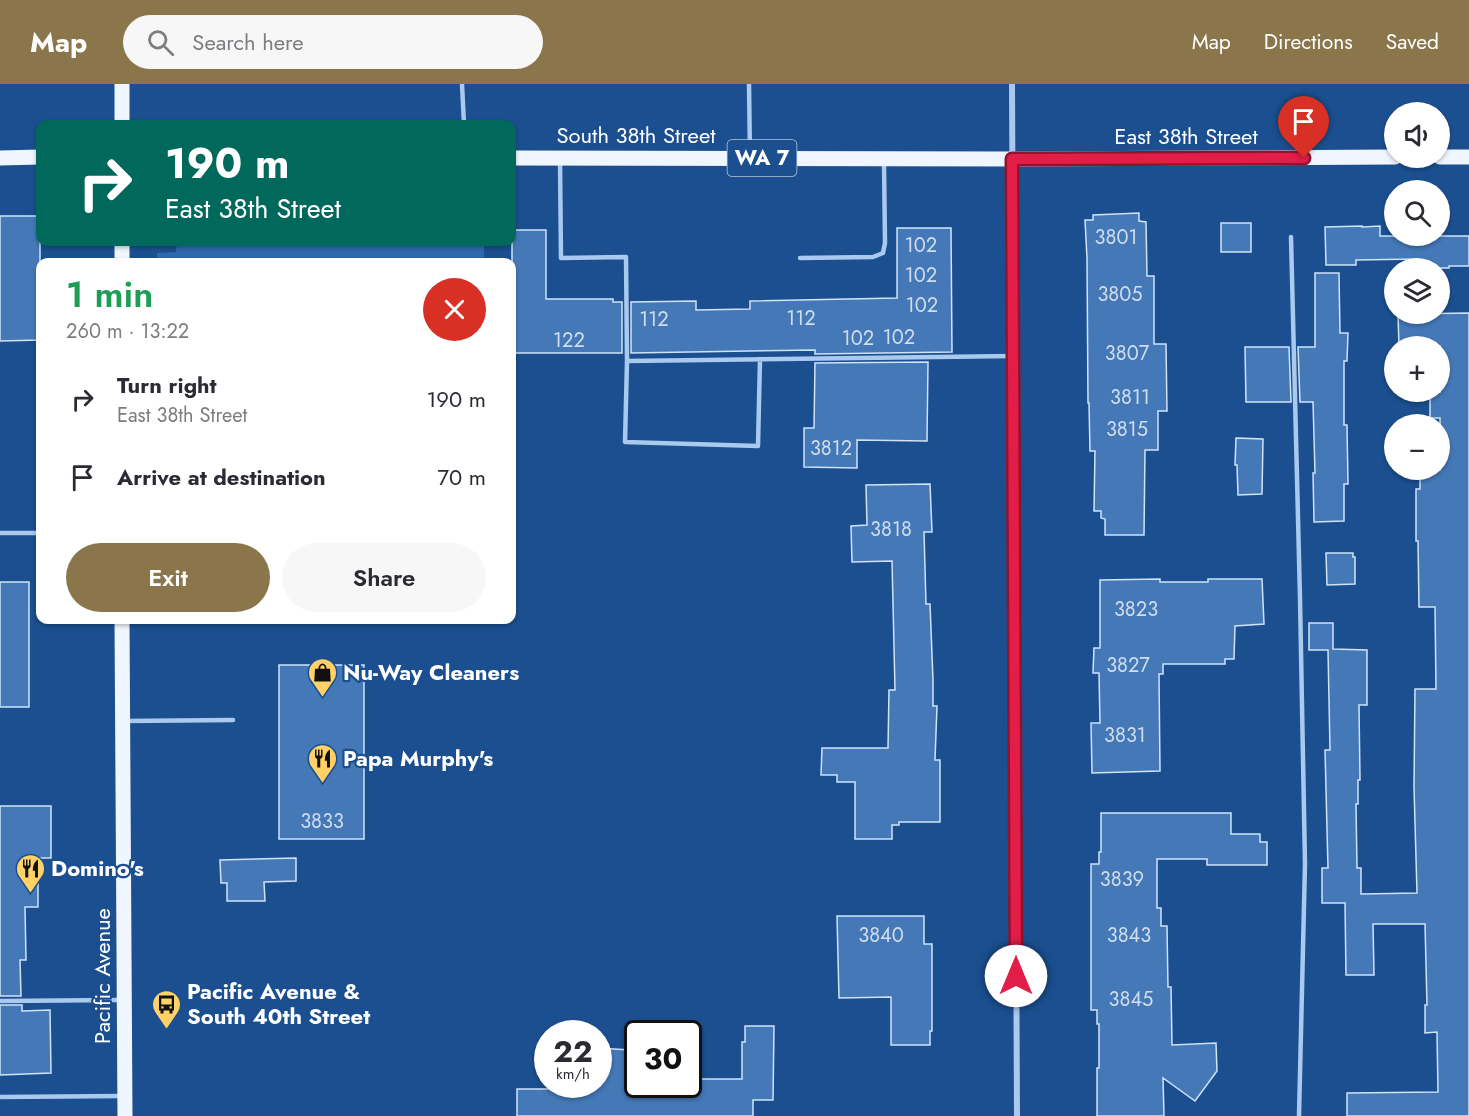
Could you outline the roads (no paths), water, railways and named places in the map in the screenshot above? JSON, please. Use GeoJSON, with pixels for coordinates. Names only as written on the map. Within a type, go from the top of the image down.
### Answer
{"type":"FeatureCollection","features":[{"type":"Feature","properties":{"kind":"main road"},"geometry":{"type":"LineString","coordinates":[[122,84],[122,120]]}},
{"type":"Feature","properties":{"kind":"main road","name":"East 38th Street"},"geometry":{"type":"LineString","coordinates":[[1012,159],[1384,157]]}},
{"type":"Feature","properties":{"kind":"main road"},"geometry":{"type":"LineString","coordinates":[[1450,157],[1469,157]]}},
{"type":"Feature","properties":{"kind":"main road"},"geometry":{"type":"LineString","coordinates":[[0,158],[36,158]]}},
{"type":"Feature","properties":{"kind":"main road","name":"South 38th Street"},"geometry":{"type":"LineString","coordinates":[[516,158],[1012,159]]}},
{"type":"Feature","properties":{"kind":"main road","name":"Pacific Avenue"},"geometry":{"type":"LineString","coordinates":[[122,624],[125,1116]]}},
{"type":"Feature","properties":{"kind":"street"},"geometry":{"type":"LineString","coordinates":[[1012,84],[1017,1116]]}},
{"type":"Feature","properties":{"kind":"lane"},"geometry":{"type":"LineString","coordinates":[[462,84],[464,120]]}},
{"type":"Feature","properties":{"kind":"lane"},"geometry":{"type":"LineString","coordinates":[[749,84],[750,158]]}},
{"type":"Feature","properties":{"kind":"lane"},"geometry":{"type":"LineString","coordinates":[[560,158],[561,258],[626,257],[625,442],[758,446],[760,359]]}},
{"type":"Feature","properties":{"kind":"lane"},"geometry":{"type":"LineString","coordinates":[[800,258],[873,257],[883,253],[885,243],[884,159]]}},
{"type":"Feature","properties":{"kind":"lane"},"geometry":{"type":"LineString","coordinates":[[1291,237],[1305,864],[1299,1116]]}},
{"type":"Feature","properties":{"kind":"lane"},"geometry":{"type":"LineString","coordinates":[[627,361],[1014,356]]}},
{"type":"Feature","properties":{"kind":"lane"},"geometry":{"type":"LineString","coordinates":[[0,533],[36,533]]}},
{"type":"Feature","properties":{"kind":"lane"},"geometry":{"type":"LineString","coordinates":[[122,721],[233,720]]}},
{"type":"Feature","properties":{"kind":"lane"},"geometry":{"type":"LineString","coordinates":[[0,1001],[125,1000]]}},
{"type":"Feature","properties":{"kind":"lane"},"geometry":{"type":"LineString","coordinates":[[0,1096],[125,1096]]}},
{"type":"Feature","properties":{"kind":"place","name":"Nu-Way Cleaners"},"geometry":{"type":"Point","coordinates":[322,698]}},
{"type":"Feature","properties":{"kind":"place","name":"Papa Murphy's"},"geometry":{"type":"Point","coordinates":[322,784]}},
{"type":"Feature","properties":{"kind":"place","name":"Domino's"},"geometry":{"type":"Point","coordinates":[30,894]}},
{"type":"Feature","properties":{"kind":"place","name":"Pacific Avenue & South 40th Street"},"geometry":{"type":"Point","coordinates":[166,1030]}}]}
